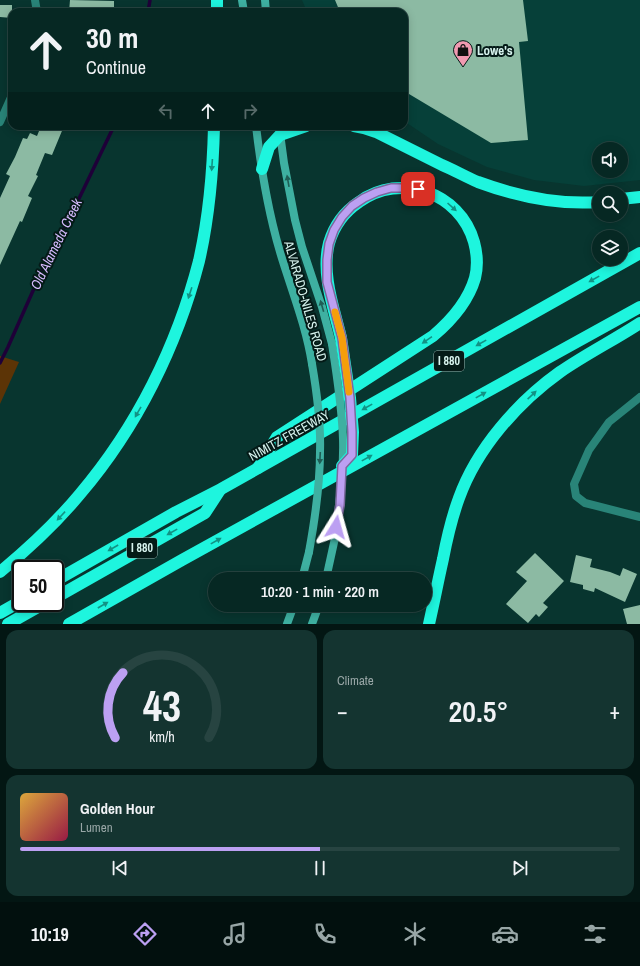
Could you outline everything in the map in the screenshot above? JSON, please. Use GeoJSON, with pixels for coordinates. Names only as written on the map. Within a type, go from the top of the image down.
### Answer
{"type":"FeatureCollection","features":[{"type":"Feature","properties":{"kind":"highway"},"geometry":{"type":"LineString","coordinates":[[0,572],[45,532],[80,494],[116,448],[147,396],[160,369],[182,315],[192,287],[199,260],[209,205],[214,130]]}},
{"type":"Feature","properties":{"kind":"highway"},"geometry":{"type":"LineString","coordinates":[[370,130],[478,181],[503,190],[536,198],[592,202]]}},
{"type":"Feature","properties":{"kind":"highway"},"geometry":{"type":"LineString","coordinates":[[262,169],[269,147],[280,131]]}},
{"type":"Feature","properties":{"kind":"highway"},"geometry":{"type":"LineString","coordinates":[[258,469],[277,437],[433,336],[454,316],[470,292],[475,277],[477,263],[476,249],[471,234],[464,221],[455,210],[432,194],[418,189],[391,188],[364,198],[352,206],[342,217],[334,230],[329,244],[327,282],[337,341],[350,398],[352,432],[352,455],[342,466]]}},
{"type":"Feature","properties":{"kind":"highway"},"geometry":{"type":"LineString","coordinates":[[628,199],[640,196]]}},
{"type":"Feature","properties":{"kind":"highway","name":"NIMITZ FREEWAY"},"geometry":{"type":"LineString","coordinates":[[64,576],[176,512],[258,469],[640,253]]}},
{"type":"Feature","properties":{"kind":"highway","name":"I 880"},"geometry":{"type":"LineString","coordinates":[[69,624],[196,552],[640,307]]}},
{"type":"Feature","properties":{"kind":"highway"},"geometry":{"type":"LineString","coordinates":[[429,624],[452,520],[459,497],[476,462],[513,414],[542,386],[576,361],[640,322]]}},
{"type":"Feature","properties":{"kind":"highway","name":"I 880"},"geometry":{"type":"LineString","coordinates":[[64,593],[205,513],[221,489]]}},
{"type":"Feature","properties":{"kind":"highway"},"geometry":{"type":"LineString","coordinates":[[0,613],[12,606]]}},
{"type":"Feature","properties":{"kind":"highway"},"geometry":{"type":"LineString","coordinates":[[8,624],[30,612]]}},
{"type":"Feature","properties":{"kind":"main road","name":"ALVARADO-NILES ROAD"},"geometry":{"type":"LineString","coordinates":[[257,130],[266,197],[280,253],[301,318],[311,356],[316,386],[320,451],[319,483],[315,518],[304,572]]}},
{"type":"Feature","properties":{"kind":"main road","name":"ALVARADO-NILES ROAD"},"geometry":{"type":"LineString","coordinates":[[280,131],[290,193],[302,247],[322,307],[337,341]]}},
{"type":"Feature","properties":{"kind":"main road"},"geometry":{"type":"LineString","coordinates":[[328,572],[340,505],[342,466]]}},
{"type":"Feature","properties":{"kind":"main road"},"geometry":{"type":"LineString","coordinates":[[287,624],[291,612]]}},
{"type":"Feature","properties":{"kind":"main road"},"geometry":{"type":"LineString","coordinates":[[312,624],[316,612]]}},
{"type":"Feature","properties":{"kind":"street"},"geometry":{"type":"LineString","coordinates":[[0,122],[8,104]]}},
{"type":"Feature","properties":{"kind":"street"},"geometry":{"type":"LineString","coordinates":[[640,397],[609,422],[589,450],[574,484],[576,496],[585,503],[640,517]]}},
{"type":"Feature","properties":{"kind":"shaded area"},"geometry":{"type":"Polygon","coordinates":[[[302,0],[640,0],[640,180],[584,186],[534,180],[487,167],[438,144],[408,124],[408,8],[305,8],[302,0]]]}},
{"type":"Feature","properties":{"kind":"shaded area"},"geometry":{"type":"Polygon","coordinates":[[[0,356],[19,362],[0,404],[0,356]]]}},
{"type":"Feature","properties":{"kind":"building"},"geometry":{"type":"Polygon","coordinates":[[[70,0],[114,1],[114,8],[69,8],[70,0]]]}},
{"type":"Feature","properties":{"kind":"building","name":"Lowe's"},"geometry":{"type":"Polygon","coordinates":[[[335,0],[523,0],[528,41],[519,42],[528,140],[491,143],[408,93],[408,8],[338,8],[335,0]]]}},
{"type":"Feature","properties":{"kind":"building"},"geometry":{"type":"Polygon","coordinates":[[[0,5],[12,5],[12,8],[8,8],[8,18],[0,17],[0,5]]]}},
{"type":"Feature","properties":{"kind":"building"},"geometry":{"type":"Polygon","coordinates":[[[39,130],[62,130],[52,155],[45,153],[36,175],[38,176],[28,196],[32,198],[22,222],[20,221],[0,265],[0,198],[10,176],[6,174],[23,138],[27,139],[30,133],[37,136],[39,130]]]}},
{"type":"Feature","properties":{"kind":"building"},"geometry":{"type":"Polygon","coordinates":[[[535,553],[564,581],[543,603],[548,607],[539,617],[536,614],[528,623],[506,604],[527,581],[516,572],[535,553]]]}},
{"type":"Feature","properties":{"kind":"building"},"geometry":{"type":"Polygon","coordinates":[[[576,555],[592,559],[590,567],[620,576],[623,568],[637,574],[625,602],[595,588],[594,592],[583,589],[583,585],[570,582],[576,555]]]}},
{"type":"Feature","properties":{"kind":"building"},"geometry":{"type":"Polygon","coordinates":[[[640,605],[640,624],[627,624],[623,609],[640,605]]]}},
{"type":"Feature","properties":{"kind":"waterway","name":"Old Alameda Creek"},"geometry":{"type":"LineString","coordinates":[[149,8],[150,0]]}},
{"type":"Feature","properties":{"kind":"waterway","name":"Old Alameda Creek"},"geometry":{"type":"LineString","coordinates":[[0,363],[44,266],[73,211],[112,130]]}},
{"type":"Feature","properties":{"kind":"slow traffic"},"geometry":{"type":"LineString","coordinates":[[335,312],[342,338],[349,392]]}},
{"type":"Feature","properties":{"kind":"place","name":"Lowe's"},"geometry":{"type":"Point","coordinates":[463,67]}},
{"type":"Feature","properties":{"kind":"route"},"geometry":{"type":"LineString","coordinates":[[336,527],[340,505],[342,466],[352,455],[352,432],[350,398],[342,338],[327,282],[329,244],[334,230],[342,217],[352,206],[364,198],[391,188],[418,189]]}}]}
